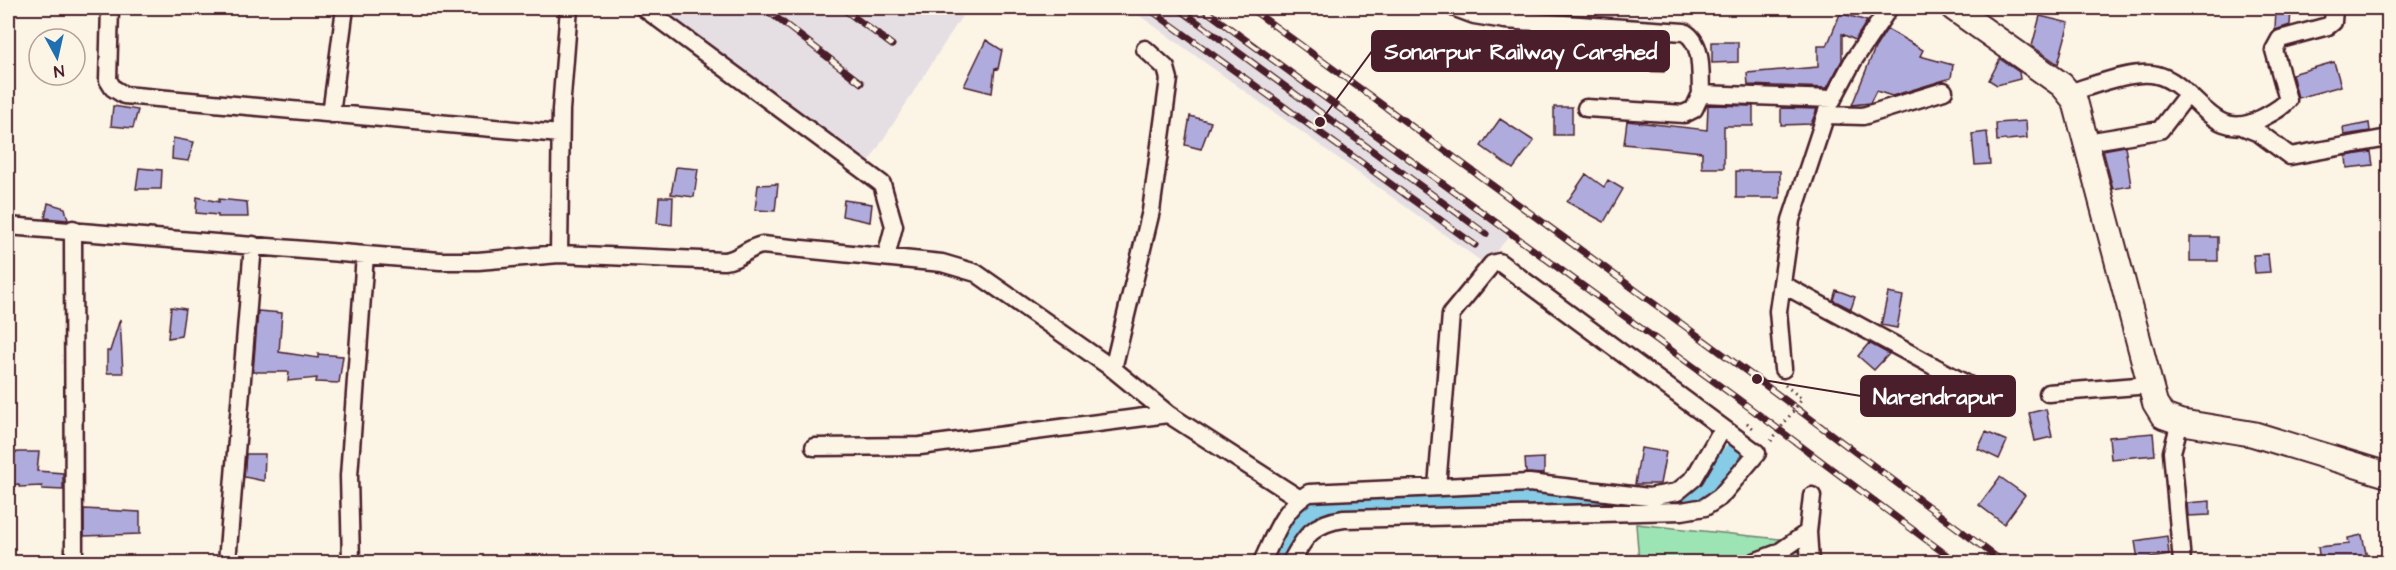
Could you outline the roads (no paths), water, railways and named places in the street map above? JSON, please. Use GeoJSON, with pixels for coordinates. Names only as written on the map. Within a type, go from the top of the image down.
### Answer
{"type":"FeatureCollection","features":[{"type":"Feature","properties":{"kind":"street"},"geometry":{"type":"LineString","coordinates":[[110,8],[108,80],[113,88],[124,95],[560,134]]}},
{"type":"Feature","properties":{"kind":"street"},"geometry":{"type":"LineString","coordinates":[[331,114],[345,8]]}},
{"type":"Feature","properties":{"kind":"street"},"geometry":{"type":"LineString","coordinates":[[559,254],[560,134],[569,8]]}},
{"type":"Feature","properties":{"kind":"street"},"geometry":{"type":"LineString","coordinates":[[644,8],[882,184],[894,226],[886,257]]}},
{"type":"Feature","properties":{"kind":"street"},"geometry":{"type":"LineString","coordinates":[[1455,8],[1474,15],[1505,20],[1684,32],[1694,37],[1697,45],[1701,94],[1694,109],[1684,114],[1586,108]]}},
{"type":"Feature","properties":{"kind":"street"},"geometry":{"type":"LineString","coordinates":[[1781,375],[1778,311],[1791,220],[1833,99],[1853,61],[1889,8]]}},
{"type":"Feature","properties":{"kind":"street"},"geometry":{"type":"LineString","coordinates":[[1953,8],[2062,86],[2075,101],[2155,403],[2163,416],[2180,423],[2253,434],[2388,475]]}},
{"type":"Feature","properties":{"kind":"street"},"geometry":{"type":"LineString","coordinates":[[2244,127],[2283,106],[2288,100],[2274,50],[2275,43],[2280,39],[2328,26],[2333,22],[2334,8]]}},
{"type":"Feature","properties":{"kind":"street"},"geometry":{"type":"LineString","coordinates":[[1113,369],[1151,211],[1169,79],[1166,68],[1145,49]]}},
{"type":"Feature","properties":{"kind":"street"},"geometry":{"type":"LineString","coordinates":[[2068,93],[2136,74],[2155,74],[2173,80],[2208,115],[2259,133],[2290,156],[2388,138]]}},
{"type":"Feature","properties":{"kind":"street"},"geometry":{"type":"LineString","coordinates":[[1826,115],[1863,116],[1894,109],[1944,91]]}},
{"type":"Feature","properties":{"kind":"street"},"geometry":{"type":"LineString","coordinates":[[1701,94],[1833,99]]}},
{"type":"Feature","properties":{"kind":"street"},"geometry":{"type":"LineString","coordinates":[[2087,142],[2160,130],[2187,95]]}},
{"type":"Feature","properties":{"kind":"street"},"geometry":{"type":"LineString","coordinates":[[8,225],[365,255],[478,261],[559,254],[724,261],[738,258],[747,251],[762,245],[942,263],[976,273],[1113,369],[1168,414],[1300,499]]}},
{"type":"Feature","properties":{"kind":"street"},"geometry":{"type":"LineString","coordinates":[[73,229],[74,562]]}},
{"type":"Feature","properties":{"kind":"street"},"geometry":{"type":"LineString","coordinates":[[226,562],[253,245]]}},
{"type":"Feature","properties":{"kind":"street"},"geometry":{"type":"LineString","coordinates":[[351,562],[349,476],[365,255]]}},
{"type":"Feature","properties":{"kind":"street"},"geometry":{"type":"LineString","coordinates":[[1291,562],[1308,534],[1326,521],[1682,511],[1705,507],[1720,497],[1757,453],[1499,262],[1492,264],[1451,314],[1437,487]]}},
{"type":"Feature","properties":{"kind":"street"},"geometry":{"type":"LineString","coordinates":[[1782,284],[1983,393]]}},
{"type":"Feature","properties":{"kind":"street"},"geometry":{"type":"LineString","coordinates":[[2048,393],[2150,385]]}},
{"type":"Feature","properties":{"kind":"street"},"geometry":{"type":"LineString","coordinates":[[814,447],[920,446],[1168,414]]}},
{"type":"Feature","properties":{"kind":"street"},"geometry":{"type":"LineString","coordinates":[[2180,423],[2172,452],[2182,562]]}},
{"type":"Feature","properties":{"kind":"street"},"geometry":{"type":"LineString","coordinates":[[1262,562],[1281,520],[1300,499],[1322,491],[1529,483],[1649,497],[1677,492],[1694,478],[1723,428]]}},
{"type":"Feature","properties":{"kind":"street"},"geometry":{"type":"LineString","coordinates":[[1810,562],[1808,532],[1812,496]]}},
{"type":"Feature","properties":{"kind":"street"},"geometry":{"type":"LineString","coordinates":[[1754,562],[1778,553],[1808,532]]}},
{"type":"Feature","properties":{"kind":"waterway"},"geometry":{"type":"LineString","coordinates":[[1276,562],[1296,520],[1312,511],[1519,500],[1608,505],[1672,503],[1690,498],[1706,487],[1741,441]]}},
{"type":"Feature","properties":{"kind":"railway"},"geometry":{"type":"LineString","coordinates":[[764,8],[861,83]]}},
{"type":"Feature","properties":{"kind":"railway"},"geometry":{"type":"LineString","coordinates":[[842,8],[892,45]]}},
{"type":"Feature","properties":{"kind":"railway"},"geometry":{"type":"LineString","coordinates":[[1148,8],[1475,245]]}},
{"type":"Feature","properties":{"kind":"railway"},"geometry":{"type":"LineString","coordinates":[[1178,8],[1486,234]]}},
{"type":"Feature","properties":{"kind":"railway"},"geometry":{"type":"LineString","coordinates":[[1202,8],[1738,399],[1956,562]]}},
{"type":"Feature","properties":{"kind":"railway"},"geometry":{"type":"LineString","coordinates":[[1250,8],[2003,562]]}},
{"type":"Feature","properties":{"kind":"place","name":"Sonarpur Railway Carshed"},"geometry":{"type":"Point","coordinates":[1320,122]}},
{"type":"Feature","properties":{"kind":"place","name":"Narendrapur"},"geometry":{"type":"Point","coordinates":[1757,379]}}]}
